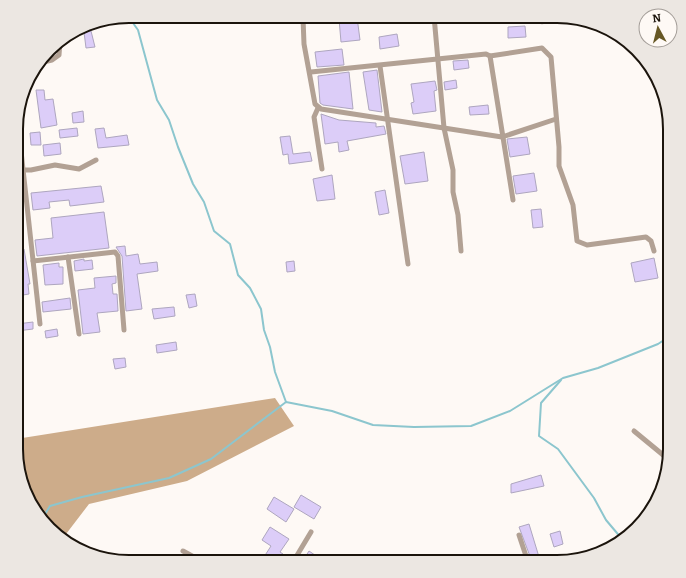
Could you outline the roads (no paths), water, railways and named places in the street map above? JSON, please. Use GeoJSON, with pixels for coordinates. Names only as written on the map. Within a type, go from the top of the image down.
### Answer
{"type":"FeatureCollection","features":[{"type":"Feature","properties":{"kind":"street"},"geometry":{"type":"LineString","coordinates":[[305,23],[304,44],[311,72],[315,104],[318,108],[502,137],[556,119]]}},
{"type":"Feature","properties":{"kind":"street"},"geometry":{"type":"LineString","coordinates":[[435,23],[444,128],[452,165],[453,192],[458,215],[461,251]]}},
{"type":"Feature","properties":{"kind":"street"},"geometry":{"type":"LineString","coordinates":[[311,72],[486,54],[490,56],[542,48],[548,52],[552,63],[559,147],[559,166],[573,205],[577,241],[587,245],[646,237],[651,241],[654,251]]}},
{"type":"Feature","properties":{"kind":"street"},"geometry":{"type":"LineString","coordinates":[[48,61],[59,55],[59,49]]}},
{"type":"Feature","properties":{"kind":"street"},"geometry":{"type":"LineString","coordinates":[[490,56],[512,200]]}},
{"type":"Feature","properties":{"kind":"street"},"geometry":{"type":"LineString","coordinates":[[380,66],[408,264]]}},
{"type":"Feature","properties":{"kind":"street"},"geometry":{"type":"LineString","coordinates":[[318,108],[314,116],[322,169]]}},
{"type":"Feature","properties":{"kind":"street"},"geometry":{"type":"LineString","coordinates":[[23,170],[56,165],[79,168],[96,160]]}},
{"type":"Feature","properties":{"kind":"street"},"geometry":{"type":"LineString","coordinates":[[23,191],[40,324]]}},
{"type":"Feature","properties":{"kind":"street"},"geometry":{"type":"LineString","coordinates":[[33,261],[115,252],[118,256],[124,330]]}},
{"type":"Feature","properties":{"kind":"street"},"geometry":{"type":"LineString","coordinates":[[68,257],[79,334]]}},
{"type":"Feature","properties":{"kind":"street"},"geometry":{"type":"LineString","coordinates":[[634,431],[663,455]]}},
{"type":"Feature","properties":{"kind":"street"},"geometry":{"type":"LineString","coordinates":[[297,555],[311,532]]}},
{"type":"Feature","properties":{"kind":"street"},"geometry":{"type":"LineString","coordinates":[[519,535],[526,555]]}},
{"type":"Feature","properties":{"kind":"street"},"geometry":{"type":"LineString","coordinates":[[183,551],[190,555]]}},
{"type":"Feature","properties":{"kind":"waterway"},"geometry":{"type":"LineString","coordinates":[[133,23],[138,30],[157,100],[169,120],[178,147],[193,184],[204,202],[214,231],[230,244],[238,275],[250,288],[261,309],[264,330],[270,347],[275,372],[286,402]]}},
{"type":"Feature","properties":{"kind":"waterway"},"geometry":{"type":"LineString","coordinates":[[45,513],[50,506],[82,497],[169,478],[211,459],[286,402],[332,411],[373,425],[414,427],[471,426],[510,411],[563,378],[598,368],[663,341]]}},
{"type":"Feature","properties":{"kind":"waterway"},"geometry":{"type":"LineString","coordinates":[[561,380],[541,403],[539,436],[558,449],[594,498],[606,520],[619,535]]}}]}
